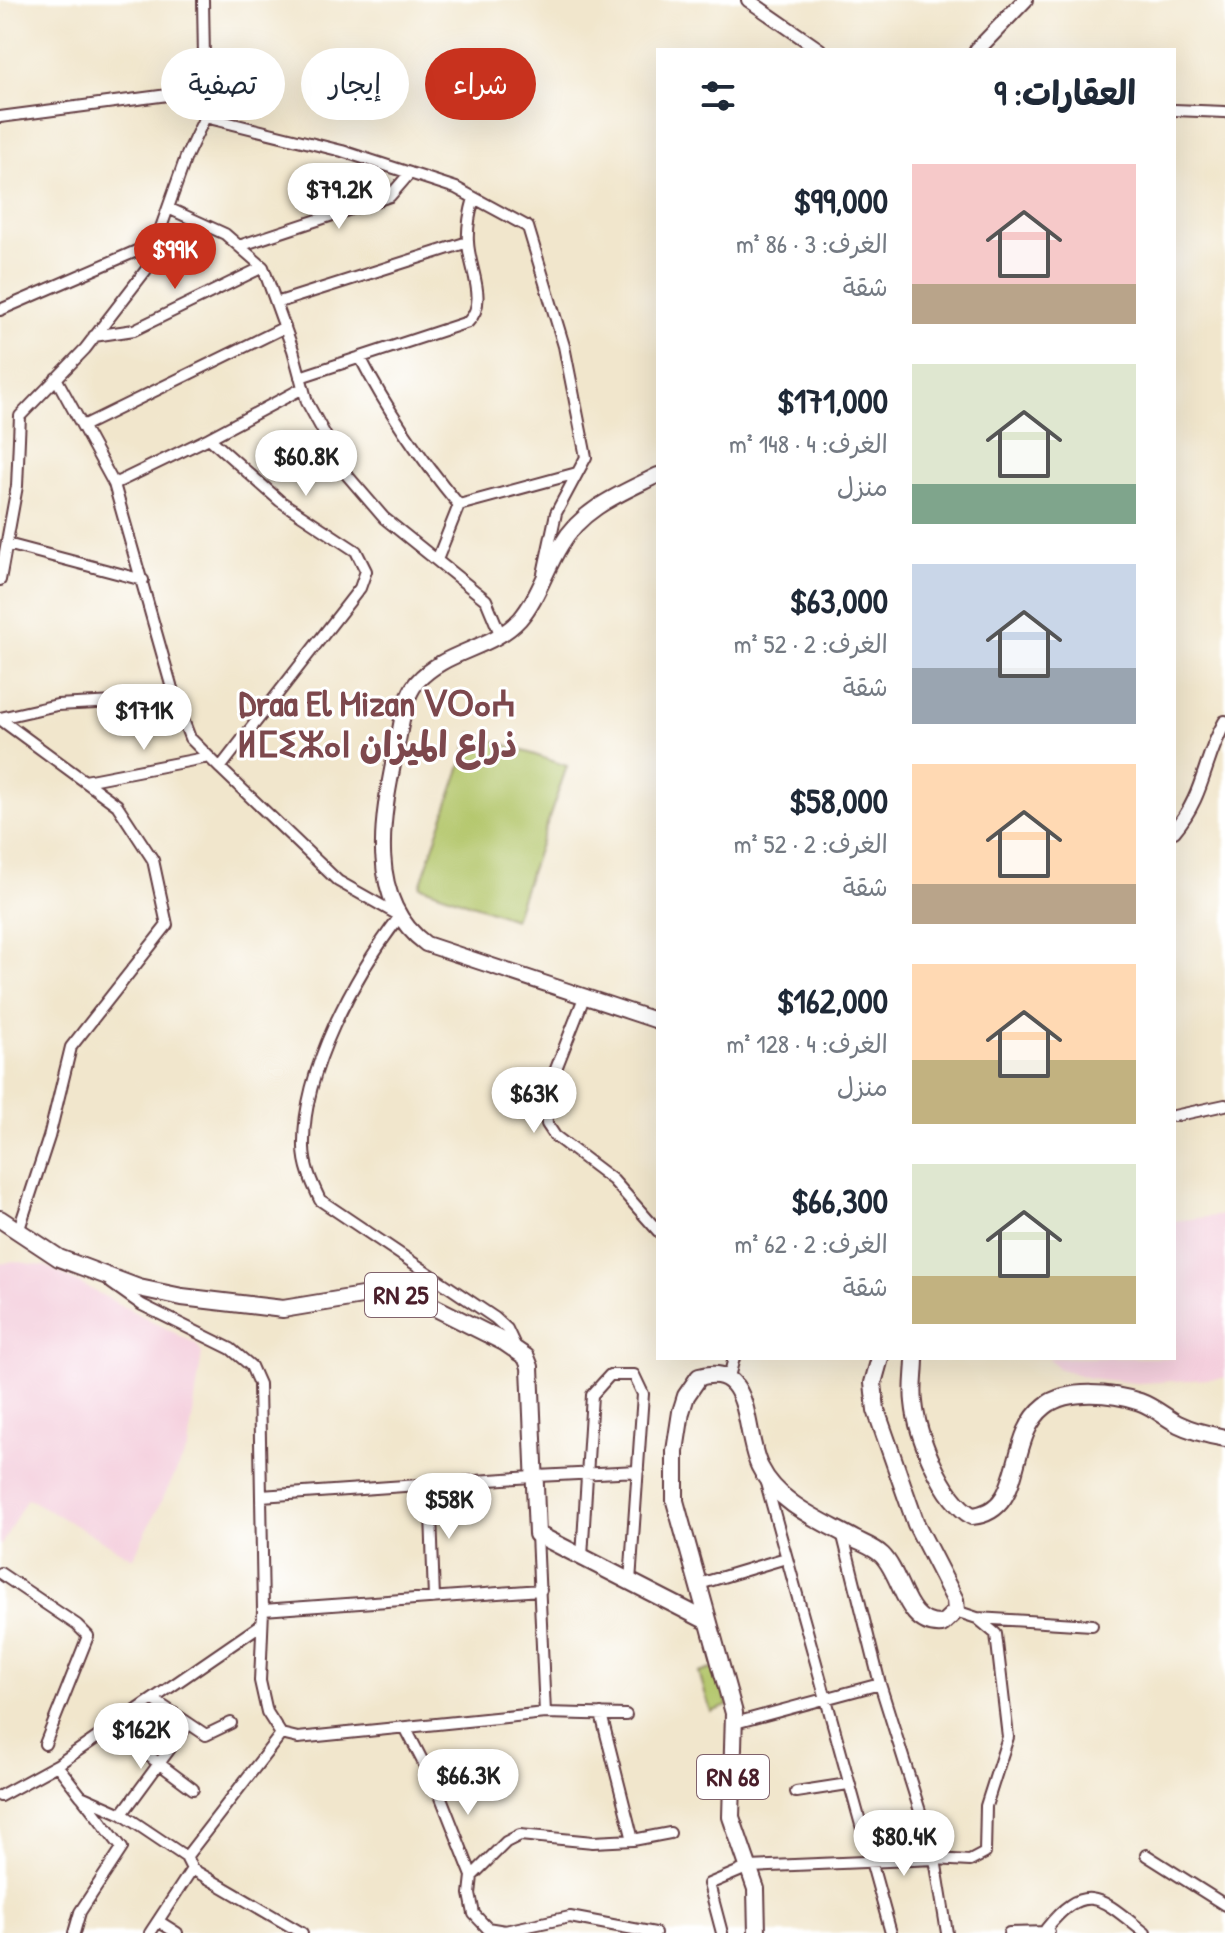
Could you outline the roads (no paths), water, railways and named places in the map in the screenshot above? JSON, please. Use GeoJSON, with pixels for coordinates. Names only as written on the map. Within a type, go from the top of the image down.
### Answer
{"type":"FeatureCollection","features":[{"type":"Feature","properties":{"kind":"main road"},"geometry":{"type":"LineString","coordinates":[[979,48],[1025,0]]}},
{"type":"Feature","properties":{"kind":"main road"},"geometry":{"type":"LineString","coordinates":[[656,476],[598,506],[573,526],[523,616],[501,636],[436,665],[409,694],[384,811],[381,846],[400,916],[411,931],[432,947],[656,1020]]}},
{"type":"Feature","properties":{"kind":"main road"},"geometry":{"type":"LineString","coordinates":[[0,1209],[19,1228]]}},
{"type":"Feature","properties":{"kind":"main road","name":"RN 25"},"geometry":{"type":"LineString","coordinates":[[0,1219],[90,1271],[139,1288],[182,1297],[283,1309],[374,1294],[414,1297],[517,1350]]}},
{"type":"Feature","properties":{"kind":"main road"},"geometry":{"type":"LineString","coordinates":[[517,1350],[530,1367],[537,1534],[707,1621]]}},
{"type":"Feature","properties":{"kind":"main road"},"geometry":{"type":"LineString","coordinates":[[707,1621],[675,1501],[675,1451],[686,1396],[699,1377],[720,1373],[729,1377],[742,1396],[753,1448],[765,1477],[793,1504],[883,1556],[922,1620],[942,1624],[956,1611],[955,1600],[916,1524],[876,1410],[873,1383],[879,1360]]}},
{"type":"Feature","properties":{"kind":"main road"},"geometry":{"type":"LineString","coordinates":[[915,1360],[914,1403],[931,1456],[950,1498],[972,1516],[986,1514],[999,1505],[1009,1491],[1024,1431],[1047,1404],[1064,1396],[1080,1394],[1138,1401],[1178,1423],[1225,1438]]}},
{"type":"Feature","properties":{"kind":"main road","name":"RN 68"},"geometry":{"type":"LineString","coordinates":[[707,1621],[735,1723],[731,1817],[758,1902],[757,1933]]}},
{"type":"Feature","properties":{"kind":"street"},"geometry":{"type":"LineString","coordinates":[[203,0],[204,48]]}},
{"type":"Feature","properties":{"kind":"street"},"geometry":{"type":"LineString","coordinates":[[748,0],[817,48]]}},
{"type":"Feature","properties":{"kind":"street"},"geometry":{"type":"LineString","coordinates":[[0,117],[161,96]]}},
{"type":"Feature","properties":{"kind":"street"},"geometry":{"type":"LineString","coordinates":[[1176,110],[1225,112]]}},
{"type":"Feature","properties":{"kind":"street"},"geometry":{"type":"LineString","coordinates":[[0,580],[17,486],[20,416],[94,336],[146,270],[204,120]]}},
{"type":"Feature","properties":{"kind":"street"},"geometry":{"type":"LineString","coordinates":[[217,120],[342,151],[410,173],[474,198],[528,227],[564,346],[586,457],[556,513],[543,580]]}},
{"type":"Feature","properties":{"kind":"street"},"geometry":{"type":"LineString","coordinates":[[239,246],[390,196],[410,173]]}},
{"type":"Feature","properties":{"kind":"street"},"geometry":{"type":"LineString","coordinates":[[114,484],[209,438],[302,382],[360,357],[468,322],[477,312],[479,300],[468,242],[474,198]]}},
{"type":"Feature","properties":{"kind":"street"},"geometry":{"type":"LineString","coordinates":[[168,208],[225,234],[263,267],[307,402],[347,475],[384,518],[486,600],[501,636]]}},
{"type":"Feature","properties":{"kind":"street"},"geometry":{"type":"LineString","coordinates":[[276,303],[468,242]]}},
{"type":"Feature","properties":{"kind":"street"},"geometry":{"type":"LineString","coordinates":[[0,310],[141,249],[154,248]]}},
{"type":"Feature","properties":{"kind":"street"},"geometry":{"type":"LineString","coordinates":[[94,336],[134,330],[263,267]]}},
{"type":"Feature","properties":{"kind":"street"},"geometry":{"type":"LineString","coordinates":[[83,426],[285,327]]}},
{"type":"Feature","properties":{"kind":"street"},"geometry":{"type":"LineString","coordinates":[[360,357],[389,413],[418,457],[459,505]]}},
{"type":"Feature","properties":{"kind":"street"},"geometry":{"type":"LineString","coordinates":[[56,378],[114,484],[175,699],[190,738],[338,881],[400,916],[368,958],[316,1064],[304,1147],[309,1177],[320,1200],[495,1318],[507,1329],[517,1350]]}},
{"type":"Feature","properties":{"kind":"street"},"geometry":{"type":"LineString","coordinates":[[209,438],[280,501],[356,551],[366,571],[360,588],[220,768]]}},
{"type":"Feature","properties":{"kind":"street"},"geometry":{"type":"LineString","coordinates":[[459,505],[577,473]]}},
{"type":"Feature","properties":{"kind":"street"},"geometry":{"type":"LineString","coordinates":[[437,560],[459,505]]}},
{"type":"Feature","properties":{"kind":"street"},"geometry":{"type":"LineString","coordinates":[[7,544],[143,580]]}},
{"type":"Feature","properties":{"kind":"street"},"geometry":{"type":"LineString","coordinates":[[0,718],[57,705],[175,699]]}},
{"type":"Feature","properties":{"kind":"street"},"geometry":{"type":"LineString","coordinates":[[0,718],[117,805],[153,860],[167,925],[71,1047],[49,1137],[19,1228]]}},
{"type":"Feature","properties":{"kind":"street"},"geometry":{"type":"LineString","coordinates":[[1176,828],[1203,787],[1225,722]]}},
{"type":"Feature","properties":{"kind":"street"},"geometry":{"type":"LineString","coordinates":[[85,781],[209,757]]}},
{"type":"Feature","properties":{"kind":"street"},"geometry":{"type":"LineString","coordinates":[[585,995],[552,1079],[546,1103],[547,1124],[555,1136],[613,1180],[656,1229]]}},
{"type":"Feature","properties":{"kind":"street"},"geometry":{"type":"LineString","coordinates":[[1176,1116],[1225,1105]]}},
{"type":"Feature","properties":{"kind":"street"},"geometry":{"type":"LineString","coordinates":[[90,1271],[142,1305],[231,1349],[251,1366],[259,1384],[263,1610],[260,1681],[267,1712],[281,1734],[298,1738],[545,1713],[626,1715]]}},
{"type":"Feature","properties":{"kind":"street"},"geometry":{"type":"LineString","coordinates":[[729,1377],[733,1360]]}},
{"type":"Feature","properties":{"kind":"street"},"geometry":{"type":"LineString","coordinates":[[582,1557],[590,1474],[592,1395],[610,1375],[634,1375],[643,1394],[630,1582]]}},
{"type":"Feature","properties":{"kind":"street"},"geometry":{"type":"LineString","coordinates":[[261,1496],[638,1471]]}},
{"type":"Feature","properties":{"kind":"street"},"geometry":{"type":"LineString","coordinates":[[765,1477],[891,1933]]}},
{"type":"Feature","properties":{"kind":"street"},"geometry":{"type":"LineString","coordinates":[[430,1485],[434,1598]]}},
{"type":"Feature","properties":{"kind":"street"},"geometry":{"type":"LineString","coordinates":[[842,1532],[880,1684],[935,1859],[947,1933]]}},
{"type":"Feature","properties":{"kind":"street"},"geometry":{"type":"LineString","coordinates":[[537,1534],[545,1713]]}},
{"type":"Feature","properties":{"kind":"street"},"geometry":{"type":"LineString","coordinates":[[696,1585],[786,1558]]}},
{"type":"Feature","properties":{"kind":"street"},"geometry":{"type":"LineString","coordinates":[[0,1573],[77,1625],[88,1636],[45,1744]]}},
{"type":"Feature","properties":{"kind":"street"},"geometry":{"type":"LineString","coordinates":[[263,1610],[541,1590]]}},
{"type":"Feature","properties":{"kind":"street"},"geometry":{"type":"LineString","coordinates":[[956,1611],[977,1618],[1092,1625]]}},
{"type":"Feature","properties":{"kind":"street"},"geometry":{"type":"LineString","coordinates":[[722,1933],[709,1884],[749,1867],[935,1859],[975,1861],[985,1853],[986,1806],[1007,1748],[996,1634],[977,1618]]}},
{"type":"Feature","properties":{"kind":"street"},"geometry":{"type":"LineString","coordinates":[[0,1796],[57,1765],[109,1726],[154,1700],[262,1624]]}},
{"type":"Feature","properties":{"kind":"street"},"geometry":{"type":"LineString","coordinates":[[735,1723],[751,1722],[880,1684]]}},
{"type":"Feature","properties":{"kind":"street"},"geometry":{"type":"LineString","coordinates":[[154,1700],[206,1735],[231,1723]]}},
{"type":"Feature","properties":{"kind":"street"},"geometry":{"type":"LineString","coordinates":[[601,1714],[633,1840]]}},
{"type":"Feature","properties":{"kind":"street"},"geometry":{"type":"LineString","coordinates":[[122,1814],[188,1724]]}},
{"type":"Feature","properties":{"kind":"street"},"geometry":{"type":"LineString","coordinates":[[109,1726],[193,1789]]}},
{"type":"Feature","properties":{"kind":"street"},"geometry":{"type":"LineString","coordinates":[[406,1729],[440,1795],[472,1876],[474,1914],[489,1931],[505,1931],[570,1917],[655,1933]]}},
{"type":"Feature","properties":{"kind":"street"},"geometry":{"type":"LineString","coordinates":[[186,1857],[281,1734]]}},
{"type":"Feature","properties":{"kind":"street"},"geometry":{"type":"LineString","coordinates":[[57,1765],[122,1848],[80,1912],[74,1933]]}},
{"type":"Feature","properties":{"kind":"street"},"geometry":{"type":"LineString","coordinates":[[796,1792],[848,1784]]}},
{"type":"Feature","properties":{"kind":"street"},"geometry":{"type":"LineString","coordinates":[[81,1796],[122,1814],[186,1857],[192,1869],[302,1933]]}},
{"type":"Feature","properties":{"kind":"street"},"geometry":{"type":"LineString","coordinates":[[472,1876],[506,1842],[520,1835],[593,1842],[633,1840],[670,1833]]}},
{"type":"Feature","properties":{"kind":"street"},"geometry":{"type":"LineString","coordinates":[[1146,1855],[1225,1905]]}},
{"type":"Feature","properties":{"kind":"street"},"geometry":{"type":"LineString","coordinates":[[150,1933],[192,1869]]}},
{"type":"Feature","properties":{"kind":"street"},"geometry":{"type":"LineString","coordinates":[[1009,1933],[1049,1931],[1067,1907],[1086,1896],[1098,1898],[1145,1933]]}},
{"type":"Feature","properties":{"kind":"street"},"geometry":{"type":"LineString","coordinates":[[158,1921],[177,1933]]}},
{"type":"Feature","properties":{"kind":"district","name":"Draa El Mizan ⴸⵔⴰⵄ ⵍⵎⵉⵣⴰⵏ ذراع الميزان"},"geometry":{"type":"Point","coordinates":[377,724]}}]}
